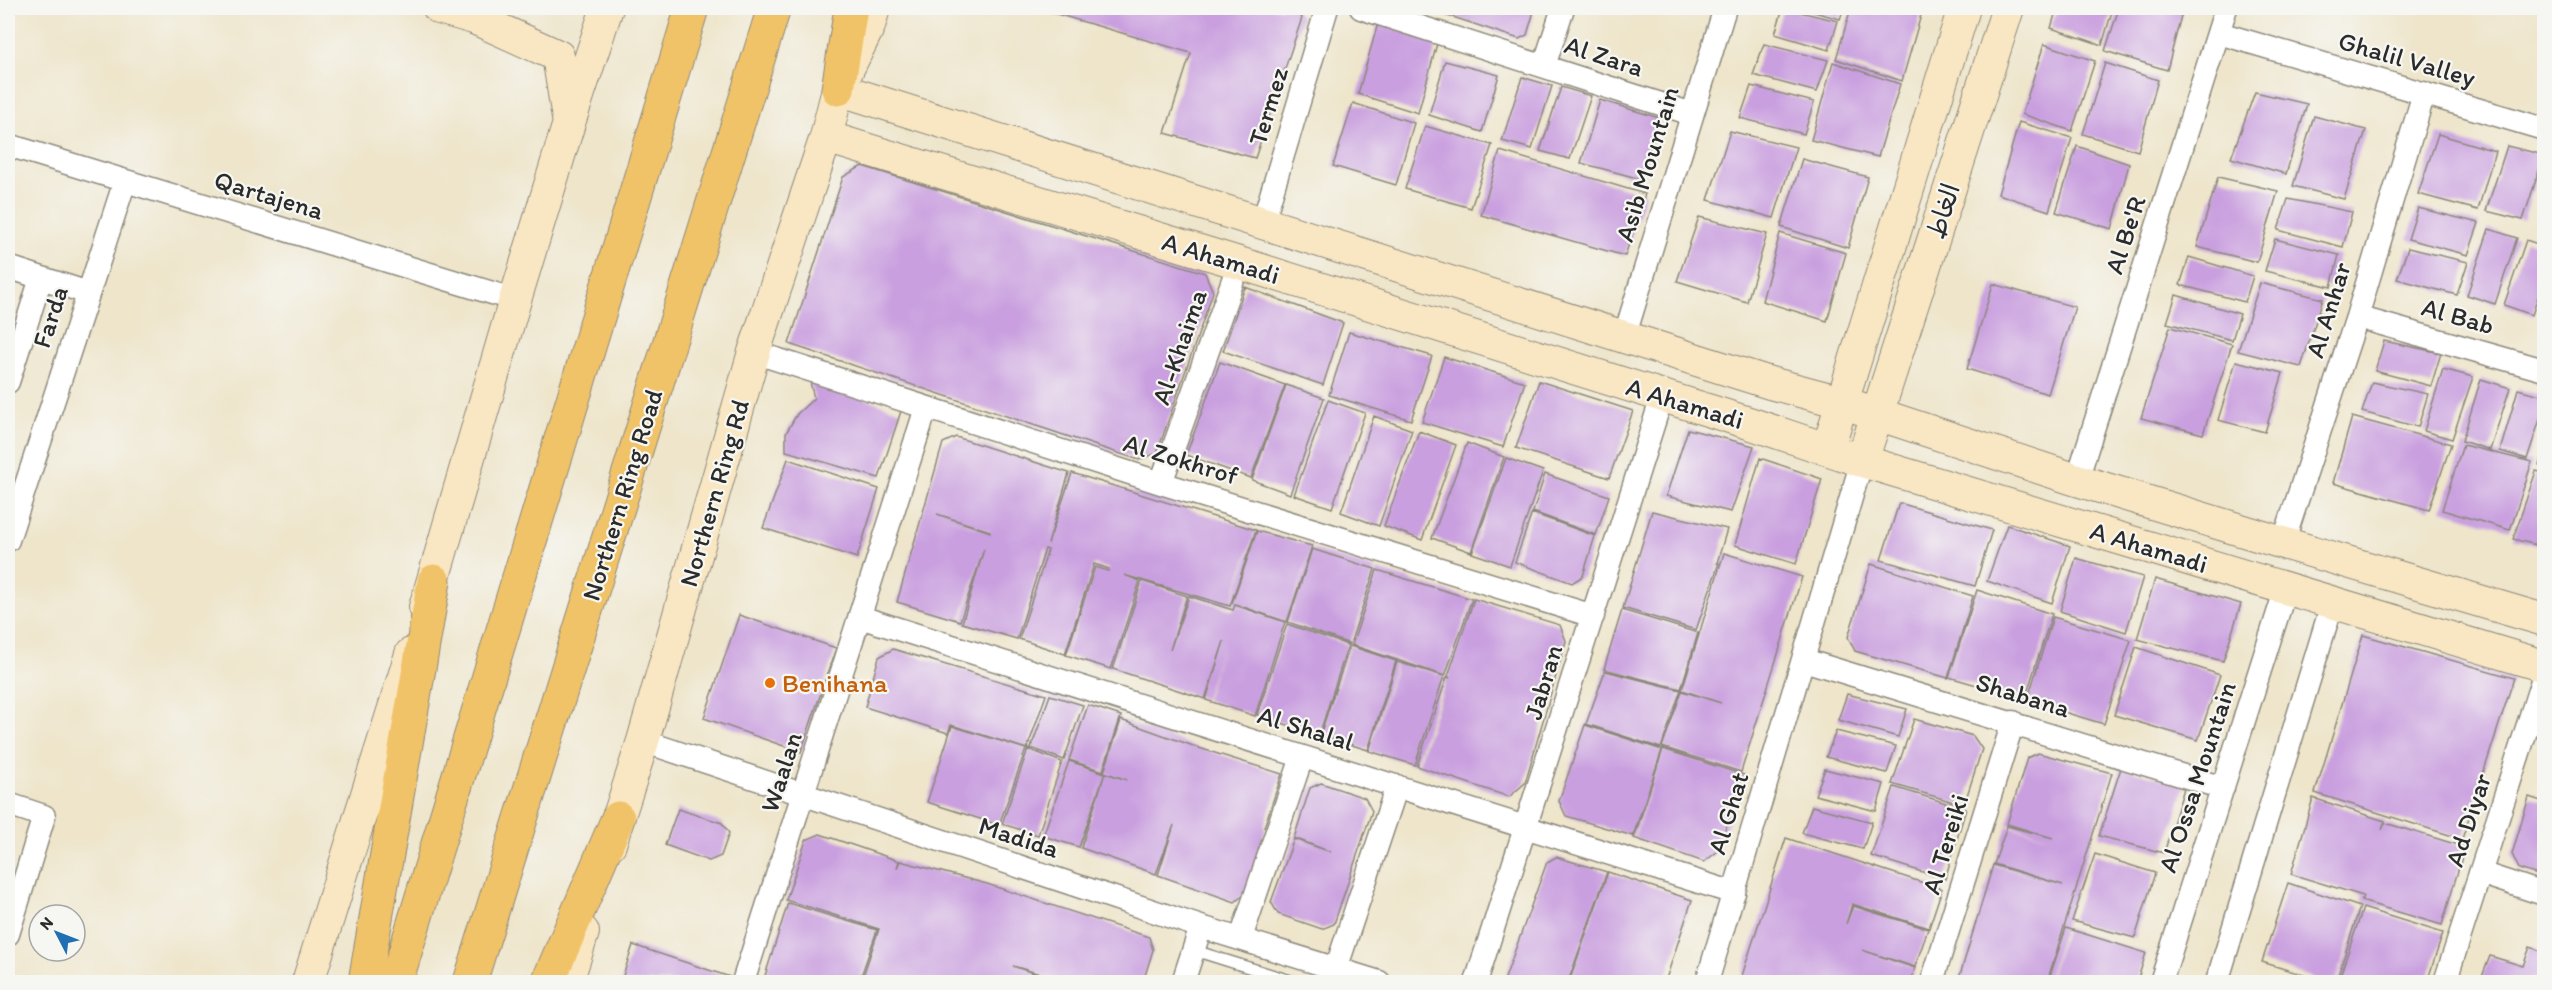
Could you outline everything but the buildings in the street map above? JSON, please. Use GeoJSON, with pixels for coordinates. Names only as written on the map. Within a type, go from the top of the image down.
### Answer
{"type":"FeatureCollection","features":[{"type":"Feature","properties":{"kind":"highway"},"geometry":{"type":"LineString","coordinates":[[396,982],[692,8]]}},
{"type":"Feature","properties":{"kind":"highway","name":"Northern Ring Road"},"geometry":{"type":"LineString","coordinates":[[470,982],[774,8]]}},
{"type":"Feature","properties":{"kind":"highway"},"geometry":{"type":"LineString","coordinates":[[838,89],[851,8]]}},
{"type":"Feature","properties":{"kind":"highway"},"geometry":{"type":"LineString","coordinates":[[365,982],[434,581]]}},
{"type":"Feature","properties":{"kind":"highway"},"geometry":{"type":"LineString","coordinates":[[548,982],[618,819]]}},
{"type":"Feature","properties":{"kind":"street"},"geometry":{"type":"LineString","coordinates":[[439,8],[476,13],[558,57],[569,123]]}},
{"type":"Feature","properties":{"kind":"street"},"geometry":{"type":"LineString","coordinates":[[308,982],[434,581],[514,300],[607,8]]}},
{"type":"Feature","properties":{"kind":"street","name":"Northern Ring Rd"},"geometry":{"type":"LineString","coordinates":[[567,982],[643,741],[754,352],[826,137],[838,89],[869,26],[874,8]]}},
{"type":"Feature","properties":{"kind":"street","name":"Termez"},"geometry":{"type":"LineString","coordinates":[[1263,222],[1327,8]]}},
{"type":"Feature","properties":{"kind":"street","name":"Al Zara"},"geometry":{"type":"LineString","coordinates":[[1361,8],[1692,114]]}},
{"type":"Feature","properties":{"kind":"street"},"geometry":{"type":"LineString","coordinates":[[1544,66],[1563,8]]}},
{"type":"Feature","properties":{"kind":"street","name":"Asib Mountain"},"geometry":{"type":"LineString","coordinates":[[1624,338],[1725,8]]}},
{"type":"Feature","properties":{"kind":"street","name":"الغاط"},"geometry":{"type":"LineString","coordinates":[[1828,448],[1964,8]]}},
{"type":"Feature","properties":{"kind":"street","name":"الغاط"},"geometry":{"type":"LineString","coordinates":[[1862,461],[2008,8]]}},
{"type":"Feature","properties":{"kind":"street","name":"Al Be'R"},"geometry":{"type":"LineString","coordinates":[[2078,480],[2226,8]]}},
{"type":"Feature","properties":{"kind":"street","name":"Ghalil Valley"},"geometry":{"type":"LineString","coordinates":[[2218,33],[2544,129]]}},
{"type":"Feature","properties":{"kind":"street","name":"A Ahamadi"},"geometry":{"type":"LineString","coordinates":[[838,89],[1624,338],[1770,383],[1841,402],[2078,480],[2544,620]]}},
{"type":"Feature","properties":{"kind":"street","name":"Al Anhar"},"geometry":{"type":"LineString","coordinates":[[2291,545],[2356,317],[2424,93]]}},
{"type":"Feature","properties":{"kind":"street","name":"A Ahamadi"},"geometry":{"type":"LineString","coordinates":[[826,137],[1239,263],[1828,448],[1862,461],[2544,666]]}},
{"type":"Feature","properties":{"kind":"street","name":"Qartajena"},"geometry":{"type":"LineString","coordinates":[[8,145],[514,300]]}},
{"type":"Feature","properties":{"kind":"street","name":"Farda"},"geometry":{"type":"LineString","coordinates":[[8,540],[125,181]]}},
{"type":"Feature","properties":{"kind":"street","name":"Al-Khaima"},"geometry":{"type":"LineString","coordinates":[[1161,483],[1239,263]]}},
{"type":"Feature","properties":{"kind":"street"},"geometry":{"type":"LineString","coordinates":[[8,267],[88,293]]}},
{"type":"Feature","properties":{"kind":"street"},"geometry":{"type":"LineString","coordinates":[[8,382],[41,278]]}},
{"type":"Feature","properties":{"kind":"street","name":"Al Bab"},"geometry":{"type":"LineString","coordinates":[[2356,317],[2544,370]]}},
{"type":"Feature","properties":{"kind":"street","name":"Al Zokhrof"},"geometry":{"type":"LineString","coordinates":[[754,352],[1161,483],[1593,616]]}},
{"type":"Feature","properties":{"kind":"street"},"geometry":{"type":"LineString","coordinates":[[1752,424],[1812,433],[1819,406],[1770,383]]}},
{"type":"Feature","properties":{"kind":"street","name":"Jabran"},"geometry":{"type":"LineString","coordinates":[[1476,982],[1527,828],[1662,397]]}},
{"type":"Feature","properties":{"kind":"street","name":"Waalan"},"geometry":{"type":"LineString","coordinates":[[742,982],[804,796],[927,408]]}},
{"type":"Feature","properties":{"kind":"street"},"geometry":{"type":"LineString","coordinates":[[1947,487],[1891,457],[1899,433],[1961,441]]}},
{"type":"Feature","properties":{"kind":"street"},"geometry":{"type":"LineString","coordinates":[[1804,660],[1862,461]]}},
{"type":"Feature","properties":{"kind":"street"},"geometry":{"type":"LineString","coordinates":[[2286,588],[2291,545]]}},
{"type":"Feature","properties":{"kind":"street"},"geometry":{"type":"LineString","coordinates":[[2217,982],[2346,562]]}},
{"type":"Feature","properties":{"kind":"street","name":"Al Ossa Mountain"},"geometry":{"type":"LineString","coordinates":[[2161,982],[2286,588]]}},
{"type":"Feature","properties":{"kind":"street","name":"Al Shalal"},"geometry":{"type":"LineString","coordinates":[[860,617],[1734,893]]}},
{"type":"Feature","properties":{"kind":"street","name":"Shabana"},"geometry":{"type":"LineString","coordinates":[[1804,660],[2223,788]]}},
{"type":"Feature","properties":{"kind":"street","name":"Al Ghat"},"geometry":{"type":"LineString","coordinates":[[1707,982],[1804,660]]}},
{"type":"Feature","properties":{"kind":"street","name":"Ad Diyar"},"geometry":{"type":"LineString","coordinates":[[2445,982],[2544,675]]}},
{"type":"Feature","properties":{"kind":"street","name":"Al Tereiki"},"geometry":{"type":"LineString","coordinates":[[1932,982],[2013,722]]}},
{"type":"Feature","properties":{"kind":"street","name":"Madida"},"geometry":{"type":"LineString","coordinates":[[643,741],[1201,927],[1379,982]]}},
{"type":"Feature","properties":{"kind":"street"},"geometry":{"type":"LineString","coordinates":[[1241,938],[1302,757]]}},
{"type":"Feature","properties":{"kind":"street"},"geometry":{"type":"LineString","coordinates":[[1336,969],[1397,786]]}},
{"type":"Feature","properties":{"kind":"street"},"geometry":{"type":"LineString","coordinates":[[8,804],[44,816],[8,934]]}},
{"type":"Feature","properties":{"kind":"street"},"geometry":{"type":"LineString","coordinates":[[2480,873],[2544,894]]}},
{"type":"Feature","properties":{"kind":"street"},"geometry":{"type":"LineString","coordinates":[[1183,982],[1201,927]]}},
{"type":"Feature","properties":{"kind":"lane"},"geometry":{"type":"LineString","coordinates":[[1193,950],[1295,982]]}},
{"type":"Feature","properties":{"kind":"place","name":"Benihana"},"geometry":{"type":"Point","coordinates":[770,683]}}]}
